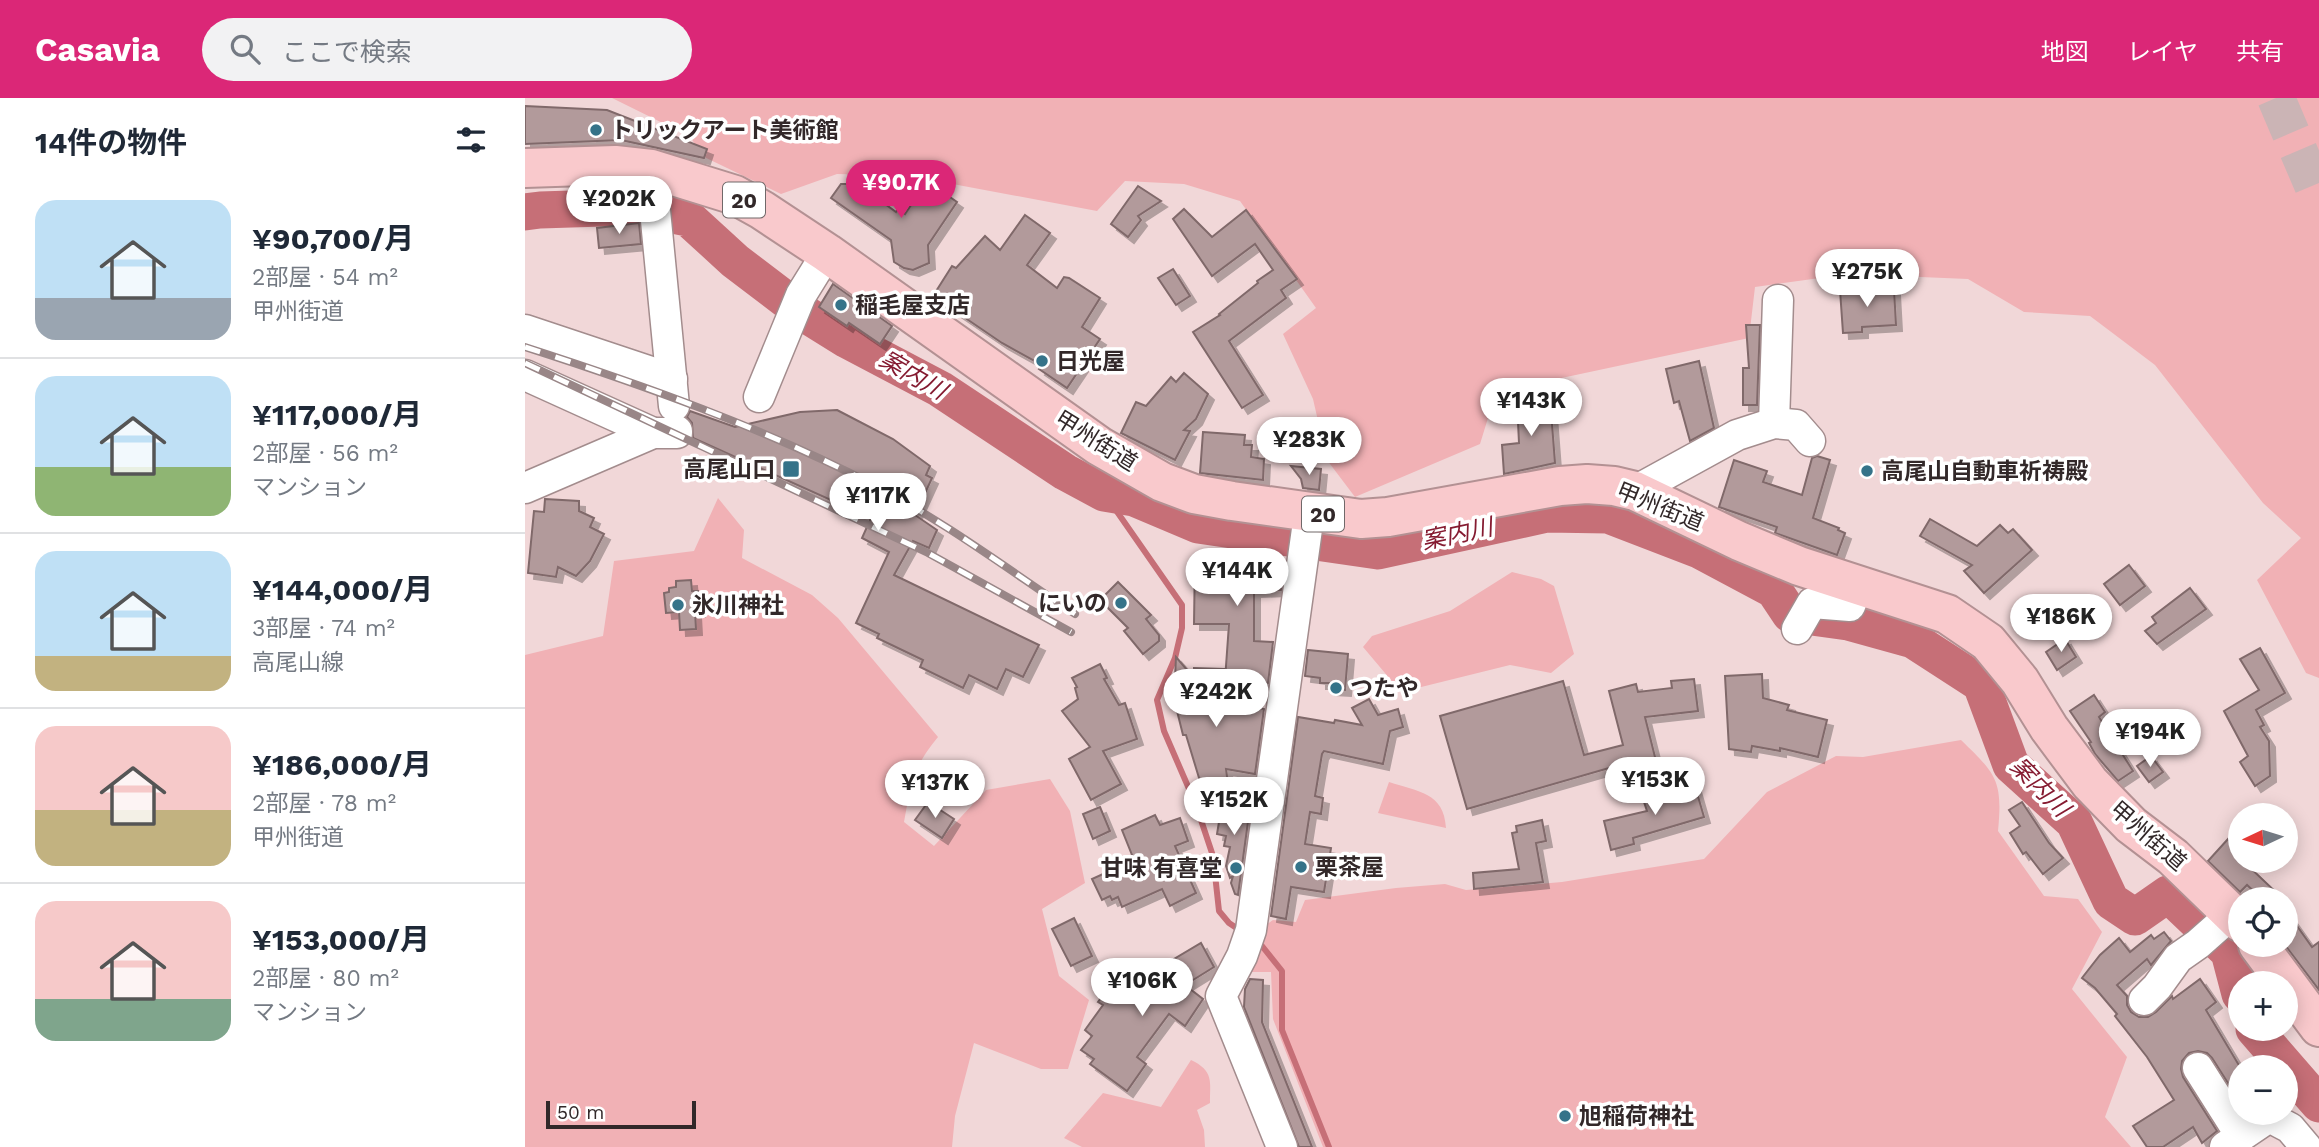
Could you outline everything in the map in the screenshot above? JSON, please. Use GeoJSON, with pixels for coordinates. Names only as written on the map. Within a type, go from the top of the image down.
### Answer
{"type":"FeatureCollection","features":[{"type":"Feature","properties":{"kind":"highway","name":"甲州街道"},"geometry":{"type":"LineString","coordinates":[[525,168],[615,165],[651,179],[735,195],[762,209],[827,253],[1099,446],[1162,482],[1194,494],[1308,523],[1388,517],[1574,485],[1615,486],[1635,491],[1739,541],[1799,566],[1947,614],[1988,642],[2020,681],[2049,728],[2090,783],[2131,825],[2173,857],[2222,926]]}},
{"type":"Feature","properties":{"kind":"highway"},"geometry":{"type":"LineString","coordinates":[[2267,957],[2319,1027]]}},
{"type":"Feature","properties":{"kind":"street"},"geometry":{"type":"LineString","coordinates":[[651,179],[669,412]]}},
{"type":"Feature","properties":{"kind":"street"},"geometry":{"type":"LineString","coordinates":[[759,397],[801,295],[827,253]]}},
{"type":"Feature","properties":{"kind":"street"},"geometry":{"type":"LineString","coordinates":[[1774,423],[1778,300]]}},
{"type":"Feature","properties":{"kind":"street"},"geometry":{"type":"LineString","coordinates":[[525,330],[669,412]]}},
{"type":"Feature","properties":{"kind":"street"},"geometry":{"type":"LineString","coordinates":[[525,375],[669,412]]}},
{"type":"Feature","properties":{"kind":"street"},"geometry":{"type":"LineString","coordinates":[[525,488],[669,412]]}},
{"type":"Feature","properties":{"kind":"street"},"geometry":{"type":"LineString","coordinates":[[1635,491],[1737,435],[1774,423],[1797,425],[1810,441]]}},
{"type":"Feature","properties":{"kind":"street"},"geometry":{"type":"LineString","coordinates":[[1282,1147],[1221,996],[1248,939],[1308,523]]}},
{"type":"Feature","properties":{"kind":"street"},"geometry":{"type":"LineString","coordinates":[[1797,629],[1812,603],[1850,606],[1858,585]]}},
{"type":"Feature","properties":{"kind":"street"},"geometry":{"type":"LineString","coordinates":[[2144,1000],[2157,988],[2178,958],[2222,926]]}},
{"type":"Feature","properties":{"kind":"street"},"geometry":{"type":"LineString","coordinates":[[2198,1068],[2233,1141],[2269,1117],[2290,1128],[2306,1147]]}},
{"type":"Feature","properties":{"kind":"shaded area"},"geometry":{"type":"Polygon","coordinates":[[[612,98],[2319,98],[2319,678],[2306,673],[2257,580],[2301,538],[2263,503],[2155,365],[2090,316],[2024,312],[1968,279],[1849,274],[1755,287],[1749,338],[1496,392],[1480,444],[1355,497],[1327,460],[1313,399],[1283,334],[1316,308],[1240,201],[1184,184],[1125,181],[1097,211],[910,176],[837,174],[781,194],[700,155],[691,137],[612,98]]]}},
{"type":"Feature","properties":{"kind":"shaded area"},"geometry":{"type":"Polygon","coordinates":[[[718,498],[744,530],[742,558],[812,595],[838,618],[938,737],[914,777],[904,822],[934,846],[986,790],[1050,779],[1070,811],[1085,883],[1042,909],[1059,976],[1089,1000],[1068,1069],[1041,1069],[974,1043],[955,1116],[952,1147],[525,1147],[525,655],[603,636],[614,561],[694,551],[718,498]]]}},
{"type":"Feature","properties":{"kind":"shaded area"},"geometry":{"type":"Polygon","coordinates":[[[1512,572],[1541,579],[1554,586],[1574,654],[1551,673],[1510,665],[1401,692],[1363,647],[1372,636],[1450,611],[1512,572]]]}},
{"type":"Feature","properties":{"kind":"shaded area"},"geometry":{"type":"Polygon","coordinates":[[[1961,740],[1995,779],[1999,800],[1998,831],[2044,896],[2078,899],[2102,932],[2072,989],[2127,1057],[2105,1117],[2131,1147],[1323,1147],[1273,1019],[1271,972],[1247,972],[1260,929],[1273,920],[1296,922],[1305,900],[1445,884],[1466,890],[1562,882],[1704,859],[1767,792],[1836,756],[1863,757],[1961,740]]]}},
{"type":"Feature","properties":{"kind":"shaded area"},"geometry":{"type":"Polygon","coordinates":[[[1389,782],[1419,791],[1435,800],[1444,816],[1446,828],[1378,813],[1389,782]]]}},
{"type":"Feature","properties":{"kind":"shaded area"},"geometry":{"type":"Polygon","coordinates":[[[1191,1060],[1204,1068],[1210,1083],[1210,1103],[1197,1110],[1204,1130],[1205,1147],[1082,1147],[1064,1138],[1103,1093],[1161,1107],[1191,1060]]]}},
{"type":"Feature","properties":{"kind":"building"},"geometry":{"type":"Polygon","coordinates":[[[525,106],[607,110],[707,149],[704,158],[621,140],[525,144],[525,106]]]}},
{"type":"Feature","properties":{"kind":"building"},"geometry":{"type":"Polygon","coordinates":[[[927,181],[957,202],[928,245],[929,263],[913,270],[894,262],[891,240],[831,198],[841,184],[858,184],[896,212],[898,209],[905,214],[927,181]]]}},
{"type":"Feature","properties":{"kind":"building"},"geometry":{"type":"Polygon","coordinates":[[[1138,186],[1161,201],[1138,216],[1141,220],[1128,237],[1111,224],[1138,186]]]}},
{"type":"Feature","properties":{"kind":"building"},"geometry":{"type":"Polygon","coordinates":[[[1184,209],[1212,237],[1246,210],[1297,279],[1281,290],[1286,298],[1229,341],[1263,395],[1242,408],[1193,332],[1220,315],[1273,270],[1255,244],[1212,276],[1173,219],[1184,209]]]}},
{"type":"Feature","properties":{"kind":"building"},"geometry":{"type":"Polygon","coordinates":[[[1025,215],[1050,233],[1027,265],[1057,288],[1064,277],[1069,278],[1100,298],[1082,327],[1100,339],[1067,388],[1039,369],[1042,365],[1002,343],[933,296],[952,266],[956,268],[985,236],[1000,250],[1025,215]]]}},
{"type":"Feature","properties":{"kind":"building"},"geometry":{"type":"Polygon","coordinates":[[[639,223],[641,244],[599,248],[597,228],[639,223]]]}},
{"type":"Feature","properties":{"kind":"building"},"geometry":{"type":"Polygon","coordinates":[[[1173,269],[1190,296],[1176,305],[1158,278],[1173,269]]]}},
{"type":"Feature","properties":{"kind":"building"},"geometry":{"type":"Polygon","coordinates":[[[833,284],[892,326],[880,344],[819,307],[833,284]]]}},
{"type":"Feature","properties":{"kind":"building"},"geometry":{"type":"Polygon","coordinates":[[[1894,289],[1896,325],[1862,327],[1862,332],[1843,333],[1840,290],[1894,289]]]}},
{"type":"Feature","properties":{"kind":"building"},"geometry":{"type":"Polygon","coordinates":[[[1746,325],[1760,325],[1757,405],[1743,405],[1743,368],[1749,368],[1746,325]]]}},
{"type":"Feature","properties":{"kind":"building"},"geometry":{"type":"Polygon","coordinates":[[[1699,361],[1714,428],[1690,441],[1679,401],[1674,403],[1666,369],[1699,361]]]}},
{"type":"Feature","properties":{"kind":"building"},"geometry":{"type":"Polygon","coordinates":[[[1184,373],[1208,394],[1196,419],[1184,430],[1190,431],[1175,460],[1121,433],[1136,402],[1146,406],[1171,377],[1176,382],[1184,373]]]}},
{"type":"Feature","properties":{"kind":"building"},"geometry":{"type":"Polygon","coordinates":[[[1550,398],[1555,463],[1504,474],[1502,445],[1519,443],[1517,401],[1550,398]]]}},
{"type":"Feature","properties":{"kind":"building"},"geometry":{"type":"Polygon","coordinates":[[[837,410],[893,439],[930,466],[926,475],[932,478],[915,515],[937,530],[929,548],[913,541],[894,575],[1039,645],[1023,677],[1006,669],[997,689],[969,675],[963,688],[920,667],[923,660],[877,638],[879,634],[856,623],[889,552],[862,538],[871,518],[693,438],[692,423],[687,417],[690,411],[735,427],[800,412],[837,410]]]}},
{"type":"Feature","properties":{"kind":"building"},"geometry":{"type":"Polygon","coordinates":[[[1203,432],[1245,435],[1244,445],[1252,445],[1251,457],[1264,459],[1263,480],[1200,473],[1203,432]]]}},
{"type":"Feature","properties":{"kind":"building"},"geometry":{"type":"Polygon","coordinates":[[[1817,456],[1830,460],[1813,518],[1845,533],[1837,555],[1775,533],[1777,527],[1719,507],[1734,460],[1767,471],[1763,482],[1802,495],[1812,458],[1817,456]]]}},
{"type":"Feature","properties":{"kind":"building"},"geometry":{"type":"Polygon","coordinates":[[[1291,466],[1321,469],[1319,490],[1303,488],[1301,479],[1291,466]]]}},
{"type":"Feature","properties":{"kind":"building"},"geometry":{"type":"Polygon","coordinates":[[[545,499],[579,501],[579,511],[594,518],[590,527],[604,534],[590,561],[576,576],[558,567],[556,577],[528,573],[534,511],[544,512],[545,499]]]}},
{"type":"Feature","properties":{"kind":"building"},"geometry":{"type":"Polygon","coordinates":[[[1930,519],[1977,546],[2000,525],[2008,533],[2013,529],[2032,550],[1984,593],[1964,571],[1972,565],[1920,536],[1930,519]]]}},
{"type":"Feature","properties":{"kind":"building"},"geometry":{"type":"Polygon","coordinates":[[[1243,553],[1285,562],[1281,590],[1254,591],[1254,641],[1273,642],[1268,683],[1225,680],[1229,624],[1194,624],[1195,557],[1233,557],[1233,554],[1243,553]]]}},
{"type":"Feature","properties":{"kind":"building"},"geometry":{"type":"Polygon","coordinates":[[[2129,565],[2145,586],[2120,605],[2104,584],[2129,565]]]}},
{"type":"Feature","properties":{"kind":"building"},"geometry":{"type":"Polygon","coordinates":[[[691,580],[692,591],[698,591],[696,629],[680,630],[679,612],[666,613],[664,593],[669,592],[669,588],[676,587],[676,581],[691,580]]]}},
{"type":"Feature","properties":{"kind":"building"},"geometry":{"type":"Polygon","coordinates":[[[1118,582],[1151,615],[1146,619],[1159,635],[1159,641],[1143,654],[1124,631],[1128,628],[1100,600],[1118,582]]]}},
{"type":"Feature","properties":{"kind":"building"},"geometry":{"type":"Polygon","coordinates":[[[2190,588],[2206,609],[2157,644],[2145,631],[2156,623],[2152,617],[2190,588]]]}},
{"type":"Feature","properties":{"kind":"building"},"geometry":{"type":"Polygon","coordinates":[[[2065,639],[2076,657],[2057,670],[2046,652],[2065,639]]]}},
{"type":"Feature","properties":{"kind":"building"},"geometry":{"type":"Polygon","coordinates":[[[2260,648],[2285,693],[2256,710],[2264,725],[2260,727],[2269,741],[2270,776],[2255,786],[2240,762],[2248,756],[2224,711],[2259,690],[2240,659],[2260,648]]]}},
{"type":"Feature","properties":{"kind":"building"},"geometry":{"type":"Polygon","coordinates":[[[1308,650],[1348,654],[1345,690],[1329,689],[1330,683],[1320,683],[1320,678],[1305,676],[1308,650]]]}},
{"type":"Feature","properties":{"kind":"building"},"geometry":{"type":"Polygon","coordinates":[[[1176,657],[1194,678],[1194,668],[1224,669],[1220,701],[1264,709],[1255,774],[1226,769],[1230,799],[1206,801],[1186,735],[1183,735],[1174,699],[1176,657]]]}},
{"type":"Feature","properties":{"kind":"building"},"geometry":{"type":"Polygon","coordinates":[[[1100,664],[1107,678],[1104,679],[1119,705],[1125,703],[1137,739],[1103,751],[1121,784],[1091,800],[1069,759],[1090,747],[1062,711],[1078,699],[1077,687],[1072,678],[1100,664]]]}},
{"type":"Feature","properties":{"kind":"building"},"geometry":{"type":"Polygon","coordinates":[[[1762,674],[1763,698],[1789,705],[1787,710],[1827,720],[1818,757],[1780,748],[1780,751],[1752,746],[1751,752],[1729,749],[1725,676],[1762,674]]]}},
{"type":"Feature","properties":{"kind":"building"},"geometry":{"type":"Polygon","coordinates":[[[1694,679],[1698,711],[1645,717],[1657,765],[1611,776],[1609,768],[1467,809],[1440,716],[1563,681],[1584,755],[1623,745],[1609,691],[1636,684],[1638,692],[1672,688],[1671,681],[1694,679]]]}},
{"type":"Feature","properties":{"kind":"building"},"geometry":{"type":"Polygon","coordinates":[[[2094,695],[2105,712],[2099,717],[2133,771],[2118,781],[2095,754],[2089,743],[2091,742],[2070,711],[2094,695]]]}},
{"type":"Feature","properties":{"kind":"building"},"geometry":{"type":"Polygon","coordinates":[[[1369,699],[1378,715],[1398,709],[1403,727],[1390,731],[1383,764],[1324,751],[1315,796],[1323,798],[1321,814],[1310,812],[1305,844],[1331,848],[1324,892],[1291,887],[1286,919],[1271,916],[1298,717],[1362,725],[1352,708],[1369,699]]]}},
{"type":"Feature","properties":{"kind":"building"},"geometry":{"type":"Polygon","coordinates":[[[2151,756],[2163,772],[2149,782],[2137,766],[2151,756]]]}},
{"type":"Feature","properties":{"kind":"building"},"geometry":{"type":"Polygon","coordinates":[[[1695,786],[1704,817],[1633,838],[1634,844],[1611,850],[1604,821],[1647,811],[1644,802],[1695,786]]]}},
{"type":"Feature","properties":{"kind":"building"},"geometry":{"type":"Polygon","coordinates":[[[928,802],[954,819],[942,838],[915,820],[928,802]]]}},
{"type":"Feature","properties":{"kind":"building"},"geometry":{"type":"Polygon","coordinates":[[[1219,802],[1250,807],[1238,895],[1231,883],[1233,876],[1230,878],[1226,866],[1230,847],[1224,846],[1226,836],[1217,834],[1219,802]]]}},
{"type":"Feature","properties":{"kind":"building"},"geometry":{"type":"Polygon","coordinates":[[[2022,802],[2049,843],[2063,858],[2043,874],[2026,852],[2023,854],[2010,833],[2020,826],[2009,810],[2022,802]]]}},
{"type":"Feature","properties":{"kind":"building"},"geometry":{"type":"Polygon","coordinates":[[[1100,807],[1110,831],[1093,839],[1083,814],[1100,807]]]}},
{"type":"Feature","properties":{"kind":"building"},"geometry":{"type":"Polygon","coordinates":[[[1155,815],[1160,825],[1180,818],[1188,841],[1175,846],[1196,893],[1170,906],[1162,889],[1122,907],[1118,897],[1112,900],[1110,896],[1102,900],[1092,879],[1134,860],[1122,830],[1155,815]]]}},
{"type":"Feature","properties":{"kind":"building"},"geometry":{"type":"Polygon","coordinates":[[[1542,820],[1546,841],[1536,843],[1543,882],[1474,889],[1473,873],[1519,869],[1512,833],[1517,832],[1516,826],[1542,820]]]}},
{"type":"Feature","properties":{"kind":"building"},"geometry":{"type":"Polygon","coordinates":[[[2228,839],[2228,873],[2256,873],[2270,887],[2235,887],[2208,861],[2228,839]]]}},
{"type":"Feature","properties":{"kind":"building"},"geometry":{"type":"Polygon","coordinates":[[[1074,918],[1092,956],[1071,966],[1052,929],[1074,918]]]}},
{"type":"Feature","properties":{"kind":"building"},"geometry":{"type":"Polygon","coordinates":[[[2298,927],[2312,947],[2319,942],[2319,990],[2294,957],[2298,957],[2298,927]]]}},
{"type":"Feature","properties":{"kind":"building"},"geometry":{"type":"Polygon","coordinates":[[[2164,932],[2171,941],[2151,965],[2147,959],[2117,985],[2127,996],[2127,1005],[2131,1012],[2139,1017],[2148,1017],[2172,996],[2173,999],[2200,979],[2216,1002],[2206,1010],[2233,1055],[2228,1055],[2228,1083],[2207,1053],[2189,1053],[2182,1061],[2183,1077],[2217,1131],[2202,1143],[2193,1127],[2163,1147],[2147,1147],[2133,1126],[2174,1100],[2147,1057],[2115,1016],[2117,1014],[2095,988],[2082,978],[2100,955],[2119,938],[2130,952],[2151,935],[2154,939],[2164,932]]]}},
{"type":"Feature","properties":{"kind":"building"},"geometry":{"type":"Polygon","coordinates":[[[1201,943],[1214,967],[1185,985],[1203,999],[1185,1026],[1169,1014],[1137,1057],[1146,1064],[1127,1091],[1090,1064],[1094,1059],[1081,1050],[1092,1036],[1085,1030],[1103,1005],[1098,1002],[1113,982],[1144,1004],[1174,959],[1201,943]]]}},
{"type":"Feature","properties":{"kind":"building"},"geometry":{"type":"Polygon","coordinates":[[[1250,979],[1263,980],[1262,1022],[1312,1147],[1299,1147],[1244,1007],[1245,989],[1250,979]]]}},
{"type":"Feature","properties":{"kind":"waterway","name":"案内川"},"geometry":{"type":"LineString","coordinates":[[525,212],[634,207],[688,218],[735,261],[802,312],[847,340],[940,389],[1065,472],[1104,493],[1134,498],[1198,525],[1378,551],[1547,514],[1608,515],[1699,550],[1774,590],[1790,614],[1848,622],[1913,640],[1981,684],[2011,765],[2074,822],[2111,901],[2135,917],[2168,894],[2229,952],[2234,971]]}},
{"type":"Feature","properties":{"kind":"waterway"},"geometry":{"type":"LineString","coordinates":[[1104,493],[1182,605],[1182,628],[1175,658],[1157,700],[1164,731],[1196,805],[1213,856],[1219,911],[1229,923],[1241,931]]}},
{"type":"Feature","properties":{"kind":"waterway"},"geometry":{"type":"LineString","coordinates":[[1256,941],[1282,971],[1282,1030],[1329,1147]]}},
{"type":"Feature","properties":{"kind":"waterway","name":"案内川"},"geometry":{"type":"LineString","coordinates":[[2264,1041],[2319,1104]]}},
{"type":"Feature","properties":{"kind":"tunnel"},"geometry":{"type":"LineString","coordinates":[[2276,98],[2319,199]]}},
{"type":"Feature","properties":{"kind":"railway"},"geometry":{"type":"LineString","coordinates":[[525,347],[703,409],[832,464],[926,515],[1075,614]]}},
{"type":"Feature","properties":{"kind":"railway"},"geometry":{"type":"LineString","coordinates":[[525,363],[928,553],[1071,632]]}},
{"type":"Feature","properties":{"kind":"place","name":"トリックアート美術館"},"geometry":{"type":"Point","coordinates":[596,130]}},
{"type":"Feature","properties":{"kind":"place","name":"稲毛屋支店"},"geometry":{"type":"Point","coordinates":[841,305]}},
{"type":"Feature","properties":{"kind":"place","name":"日光屋"},"geometry":{"type":"Point","coordinates":[1042,361]}},
{"type":"Feature","properties":{"kind":"place","name":"高尾山口"},"geometry":{"type":"Point","coordinates":[791,469]}},
{"type":"Feature","properties":{"kind":"place","name":"高尾山自動車祈祷殿"},"geometry":{"type":"Point","coordinates":[1867,471]}},
{"type":"Feature","properties":{"kind":"place","name":"にいの"},"geometry":{"type":"Point","coordinates":[1121,603]}},
{"type":"Feature","properties":{"kind":"place","name":"氷川神社"},"geometry":{"type":"Point","coordinates":[678,605]}},
{"type":"Feature","properties":{"kind":"place","name":"つたや"},"geometry":{"type":"Point","coordinates":[1336,688]}},
{"type":"Feature","properties":{"kind":"place","name":"栗茶屋"},"geometry":{"type":"Point","coordinates":[1301,867]}},
{"type":"Feature","properties":{"kind":"place","name":"甘味 有喜堂"},"geometry":{"type":"Point","coordinates":[1236,868]}},
{"type":"Feature","properties":{"kind":"place","name":"旭稲荷神社"},"geometry":{"type":"Point","coordinates":[1565,1116]}}]}
